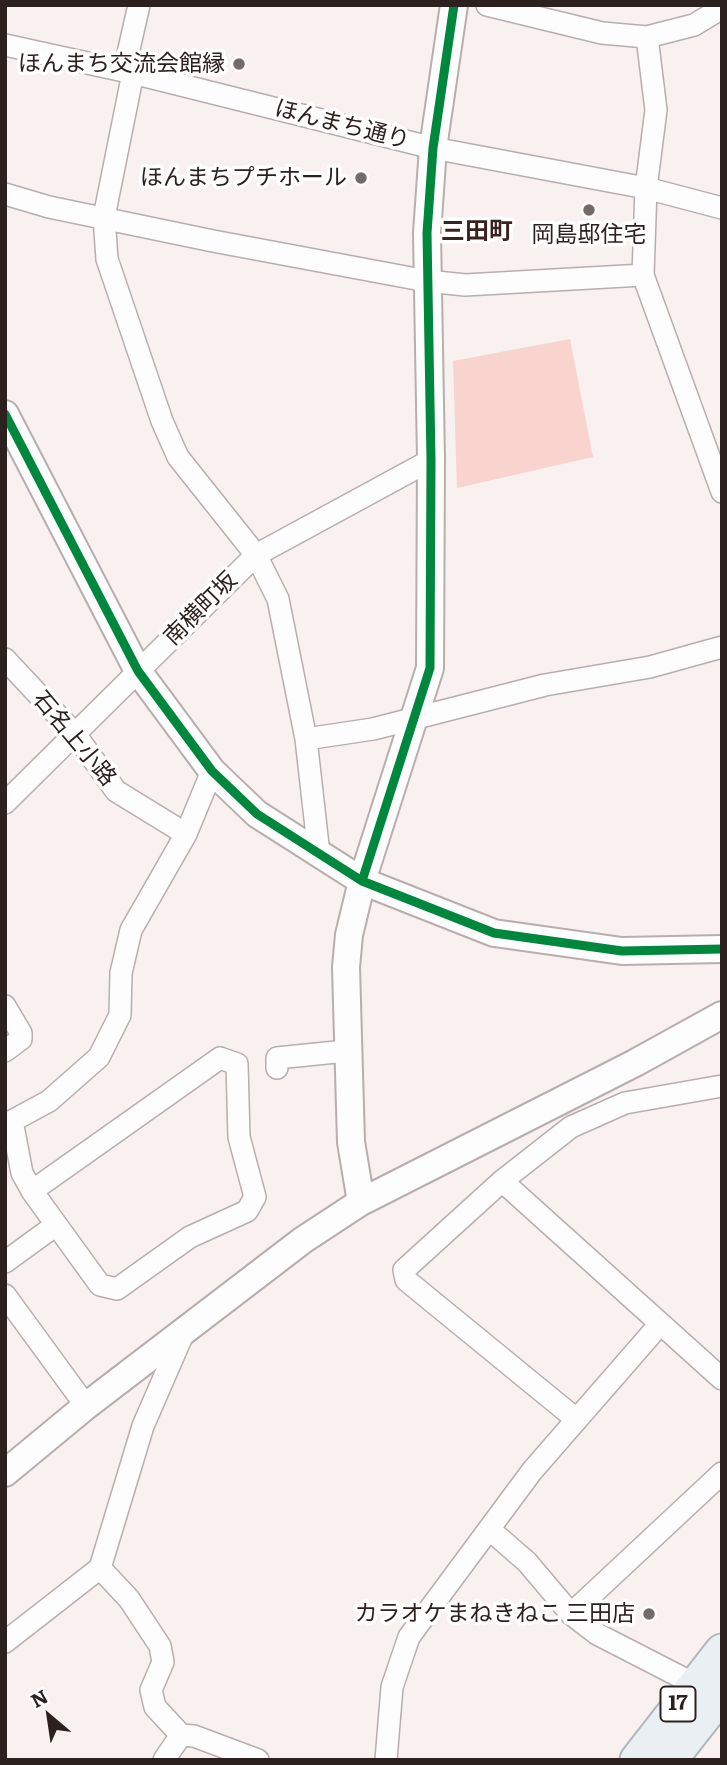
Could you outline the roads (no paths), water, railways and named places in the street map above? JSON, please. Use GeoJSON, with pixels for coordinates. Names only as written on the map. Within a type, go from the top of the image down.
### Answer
{"type":"FeatureCollection","features":[{"type":"Feature","properties":{"kind":"main road","name":"17"},"geometry":{"type":"LineString","coordinates":[[670,1760],[712,1691],[722,1651]]}},
{"type":"Feature","properties":{"kind":"main road","name":"17"},"geometry":{"type":"LineString","coordinates":[[637,1760],[712,1691]]}},
{"type":"Feature","properties":{"kind":"street"},"geometry":{"type":"LineString","coordinates":[[139,5],[104,217],[107,259],[162,421],[178,457],[256,555],[278,599],[306,739],[319,854]]}},
{"type":"Feature","properties":{"kind":"street"},"geometry":{"type":"LineString","coordinates":[[361,1202],[351,1142],[346,1051],[346,967],[349,935],[362,881],[430,668],[431,460],[427,281],[433,148],[454,5]]}},
{"type":"Feature","properties":{"kind":"street"},"geometry":{"type":"LineString","coordinates":[[487,5],[602,33],[646,37],[694,25],[720,7]]}},
{"type":"Feature","properties":{"kind":"street"},"geometry":{"type":"LineString","coordinates":[[646,37],[656,110],[646,188],[643,275],[722,492]]}},
{"type":"Feature","properties":{"kind":"street","name":"ほんまち通り"},"geometry":{"type":"LineString","coordinates":[[5,45],[129,72],[433,148],[646,188],[722,208]]}},
{"type":"Feature","properties":{"kind":"street"},"geometry":{"type":"LineString","coordinates":[[5,194],[104,217],[427,281],[465,285],[643,275]]}},
{"type":"Feature","properties":{"kind":"street"},"geometry":{"type":"LineString","coordinates":[[5,414],[138,671],[212,771],[257,814],[362,881],[494,933],[622,951],[722,949]]}},
{"type":"Feature","properties":{"kind":"street","name":"南横町坂"},"geometry":{"type":"LineString","coordinates":[[5,803],[256,555],[431,460]]}},
{"type":"Feature","properties":{"kind":"street"},"geometry":{"type":"LineString","coordinates":[[306,739],[413,720],[545,685],[650,667],[722,647]]}},
{"type":"Feature","properties":{"kind":"street","name":"石名上小路"},"geometry":{"type":"LineString","coordinates":[[5,659],[75,734],[116,791],[186,834]]}},
{"type":"Feature","properties":{"kind":"street"},"geometry":{"type":"LineString","coordinates":[[32,1191],[220,1058],[237,1064],[239,1137],[254,1197],[247,1212],[190,1237],[117,1289],[100,1284],[32,1191],[22,1173],[8,1119],[49,1101],[99,1057],[120,1015],[121,973],[131,930],[186,834],[212,771]]}},
{"type":"Feature","properties":{"kind":"street"},"geometry":{"type":"LineString","coordinates":[[5,1006],[22,1033],[21,1039],[5,1051]]}},
{"type":"Feature","properties":{"kind":"street"},"geometry":{"type":"LineString","coordinates":[[5,1473],[86,1406],[303,1240],[361,1202],[635,1063],[722,1015]]}},
{"type":"Feature","properties":{"kind":"street"},"geometry":{"type":"LineString","coordinates":[[277,1068],[277,1058],[346,1051]]}},
{"type":"Feature","properties":{"kind":"street"},"geometry":{"type":"LineString","coordinates":[[576,1419],[406,1280],[404,1270],[546,1143],[598,1112],[625,1103],[722,1086]]}},
{"type":"Feature","properties":{"kind":"street"},"geometry":{"type":"LineString","coordinates":[[502,1181],[722,1379]]}},
{"type":"Feature","properties":{"kind":"street"},"geometry":{"type":"LineString","coordinates":[[5,1262],[56,1225]]}},
{"type":"Feature","properties":{"kind":"street"},"geometry":{"type":"LineString","coordinates":[[5,1295],[86,1406]]}},
{"type":"Feature","properties":{"kind":"street"},"geometry":{"type":"LineString","coordinates":[[386,1760],[392,1687],[409,1637],[532,1471],[660,1324]]}},
{"type":"Feature","properties":{"kind":"street"},"geometry":{"type":"LineString","coordinates":[[5,1642],[100,1568],[143,1426],[183,1334]]}},
{"type":"Feature","properties":{"kind":"street"},"geometry":{"type":"LineString","coordinates":[[571,1614],[722,1473]]}},
{"type":"Feature","properties":{"kind":"street"},"geometry":{"type":"LineString","coordinates":[[489,1529],[527,1562],[571,1614],[597,1634],[712,1691]]}},
{"type":"Feature","properties":{"kind":"street"},"geometry":{"type":"LineString","coordinates":[[100,1568],[129,1599],[160,1646],[163,1662],[151,1690],[155,1707],[181,1735],[194,1736],[258,1760]]}},
{"type":"Feature","properties":{"kind":"street"},"geometry":{"type":"LineString","coordinates":[[164,1760],[181,1735]]}},
{"type":"Feature","properties":{"kind":"place","name":"ほんまち交流会館縁"},"geometry":{"type":"Point","coordinates":[239,64]}},
{"type":"Feature","properties":{"kind":"place","name":"ほんまちプチホール"},"geometry":{"type":"Point","coordinates":[361,178]}},
{"type":"Feature","properties":{"kind":"place","name":"岡島邸住宅"},"geometry":{"type":"Point","coordinates":[589,210]}},
{"type":"Feature","properties":{"kind":"place","name":"カラオケまねきねこ 三田店"},"geometry":{"type":"Point","coordinates":[649,1614]}},
{"type":"Feature","properties":{"kind":"district","name":"三田町"},"geometry":{"type":"Point","coordinates":[477,232]}}]}
